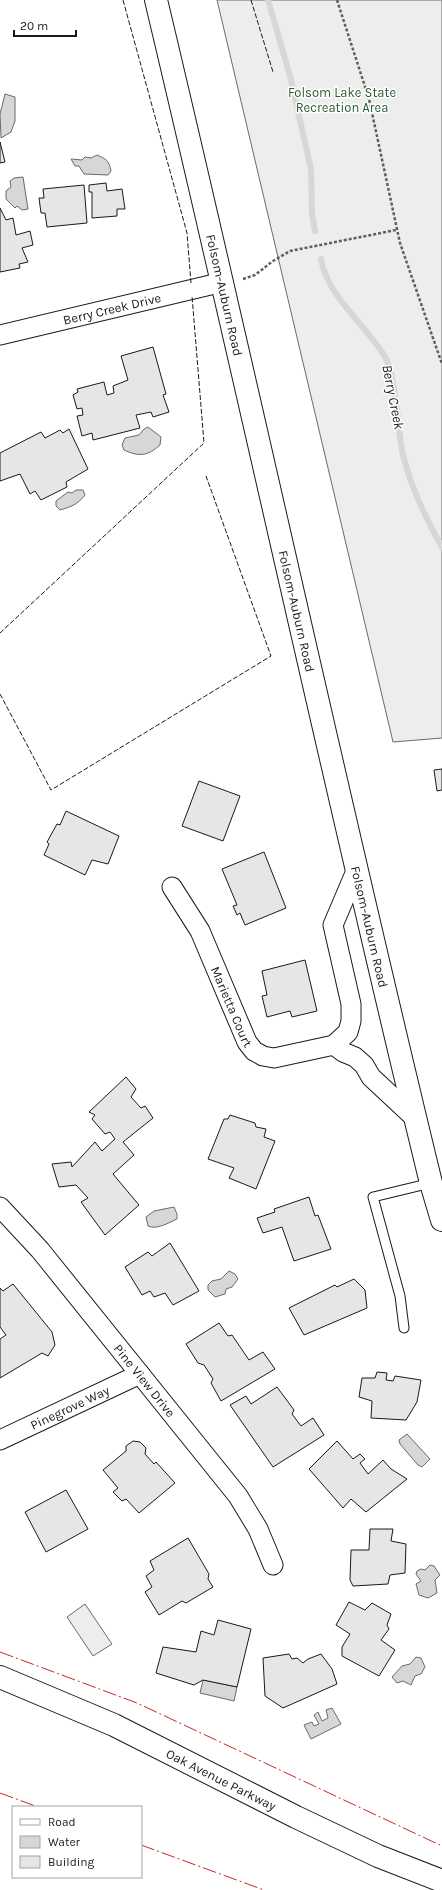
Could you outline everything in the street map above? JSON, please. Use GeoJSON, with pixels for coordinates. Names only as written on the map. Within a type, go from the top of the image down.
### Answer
{"type":"FeatureCollection","features":[{"type":"Feature","properties":{"kind":"main road","name":"Folsom-Auburn Road"},"geometry":{"type":"LineString","coordinates":[[156,0],[223,282],[356,871],[431,1183],[442,1220]]}},
{"type":"Feature","properties":{"kind":"main road","name":"Oak Avenue Parkway"},"geometry":{"type":"LineString","coordinates":[[0,1677],[114,1725],[371,1853],[442,1881]]}},
{"type":"Feature","properties":{"kind":"street","name":"Berry Creek Drive"},"geometry":{"type":"LineString","coordinates":[[0,334],[223,282]]}},
{"type":"Feature","properties":{"kind":"street"},"geometry":{"type":"LineString","coordinates":[[356,871],[333,925],[351,1004],[351,1021],[348,1032],[334,1045],[343,1052],[355,1057],[364,1065],[371,1077],[416,1119]]}},
{"type":"Feature","properties":{"kind":"street","name":"Marietta Court"},"geometry":{"type":"LineString","coordinates":[[172,887],[200,931],[246,1042],[254,1051],[263,1056],[274,1058],[334,1045]]}},
{"type":"Feature","properties":{"kind":"street","name":"Pine View Drive"},"geometry":{"type":"LineString","coordinates":[[0,1207],[40,1250],[249,1512],[273,1565]]}},
{"type":"Feature","properties":{"kind":"street","name":"Pinegrove Way"},"geometry":{"type":"LineString","coordinates":[[0,1440],[140,1374]]}},
{"type":"Feature","properties":{"kind":"lane"},"geometry":{"type":"LineString","coordinates":[[404,1328],[400,1296],[373,1198],[431,1183]]}},
{"type":"Feature","properties":{"kind":"path"},"geometry":{"type":"LineString","coordinates":[[337,0],[369,99],[396,230],[442,364]]}},
{"type":"Feature","properties":{"kind":"path"},"geometry":{"type":"LineString","coordinates":[[223,282],[248,279],[290,251],[396,230]]}},
{"type":"Feature","properties":{"kind":"shaded area","name":"Folsom Lake State Recreation Area"},"geometry":{"type":"Polygon","coordinates":[[[217,0],[442,0],[442,738],[393,742],[217,0]]]}},
{"type":"Feature","properties":{"kind":"shaded area"},"geometry":{"type":"Polygon","coordinates":[[[85,1604],[112,1644],[93,1656],[67,1617],[85,1604]]]}},
{"type":"Feature","properties":{"kind":"water"},"geometry":{"type":"Polygon","coordinates":[[[5,94],[15,97],[15,121],[11,132],[1,138],[0,114],[5,94]]]}},
{"type":"Feature","properties":{"kind":"water"},"geometry":{"type":"Polygon","coordinates":[[[97,155],[108,162],[111,171],[108,175],[84,174],[79,166],[75,166],[71,159],[82,160],[85,157],[91,158],[97,155]]]}},
{"type":"Feature","properties":{"kind":"water"},"geometry":{"type":"Polygon","coordinates":[[[23,177],[28,209],[22,210],[17,206],[15,208],[6,199],[6,191],[11,187],[10,181],[14,178],[23,177]]]}},
{"type":"Feature","properties":{"kind":"water"},"geometry":{"type":"Polygon","coordinates":[[[148,427],[161,437],[160,445],[156,449],[143,454],[134,454],[124,450],[122,445],[125,438],[139,435],[148,427]]]}},
{"type":"Feature","properties":{"kind":"water"},"geometry":{"type":"Polygon","coordinates":[[[76,490],[83,490],[85,495],[80,501],[60,510],[56,506],[56,501],[68,492],[72,493],[76,490]]]}},
{"type":"Feature","properties":{"kind":"water"},"geometry":{"type":"Polygon","coordinates":[[[174,1207],[177,1214],[177,1219],[159,1227],[148,1226],[146,1217],[154,1211],[174,1207]]]}},
{"type":"Feature","properties":{"kind":"water"},"geometry":{"type":"Polygon","coordinates":[[[229,1271],[235,1274],[238,1279],[232,1287],[226,1289],[225,1294],[215,1297],[208,1290],[208,1285],[212,1281],[221,1279],[229,1271]]]}},
{"type":"Feature","properties":{"kind":"water"},"geometry":{"type":"Polygon","coordinates":[[[407,1434],[430,1459],[422,1467],[418,1465],[400,1444],[399,1440],[407,1434]]]}},
{"type":"Feature","properties":{"kind":"water"},"geometry":{"type":"Polygon","coordinates":[[[430,1565],[434,1566],[440,1575],[435,1580],[437,1593],[428,1598],[419,1595],[416,1584],[421,1581],[416,1574],[417,1571],[421,1569],[425,1570],[430,1565]]]}},
{"type":"Feature","properties":{"kind":"water"},"geometry":{"type":"Polygon","coordinates":[[[416,1657],[421,1658],[425,1667],[421,1674],[415,1676],[411,1685],[403,1681],[397,1683],[392,1677],[402,1666],[410,1664],[416,1657]]]}},
{"type":"Feature","properties":{"kind":"water"},"geometry":{"type":"Polygon","coordinates":[[[203,1680],[237,1687],[234,1701],[200,1693],[203,1680]]]}},
{"type":"Feature","properties":{"kind":"water"},"geometry":{"type":"Polygon","coordinates":[[[332,1708],[341,1724],[311,1739],[304,1725],[312,1722],[314,1726],[319,1724],[314,1715],[318,1712],[322,1721],[328,1718],[326,1710],[332,1708]]]}},
{"type":"Feature","properties":{"kind":"building"},"geometry":{"type":"Polygon","coordinates":[[[0,142],[5,162],[0,163],[0,142]]]}},
{"type":"Feature","properties":{"kind":"building"},"geometry":{"type":"Polygon","coordinates":[[[106,183],[107,191],[122,189],[125,209],[117,209],[117,216],[92,218],[92,192],[89,192],[89,185],[106,183]]]}},
{"type":"Feature","properties":{"kind":"building"},"geometry":{"type":"Polygon","coordinates":[[[84,185],[87,223],[47,227],[45,213],[41,213],[39,198],[44,198],[43,189],[84,185]]]}},
{"type":"Feature","properties":{"kind":"building"},"geometry":{"type":"Polygon","coordinates":[[[0,208],[6,220],[13,218],[16,235],[30,231],[33,245],[22,248],[28,262],[19,264],[20,268],[0,272],[0,208]]]}},
{"type":"Feature","properties":{"kind":"building"},"geometry":{"type":"Polygon","coordinates":[[[153,347],[166,394],[163,395],[169,412],[153,417],[151,412],[136,415],[140,428],[93,440],[92,433],[82,436],[77,416],[83,415],[82,408],[77,409],[73,395],[78,392],[77,389],[104,382],[107,395],[114,393],[113,386],[128,380],[121,356],[153,347]]]}},
{"type":"Feature","properties":{"kind":"building"},"geometry":{"type":"Polygon","coordinates":[[[69,429],[88,469],[66,482],[67,487],[41,500],[35,491],[30,494],[20,474],[0,481],[0,453],[41,432],[45,438],[60,430],[63,433],[69,429]]]}},
{"type":"Feature","properties":{"kind":"building"},"geometry":{"type":"Polygon","coordinates":[[[442,769],[442,790],[437,791],[434,770],[442,769]]]}},
{"type":"Feature","properties":{"kind":"building"},"geometry":{"type":"Polygon","coordinates":[[[199,781],[240,796],[223,841],[182,826],[199,781]]]}},
{"type":"Feature","properties":{"kind":"building"},"geometry":{"type":"Polygon","coordinates":[[[66,811],[119,836],[108,864],[92,860],[85,875],[44,855],[49,844],[47,842],[57,824],[60,825],[66,811]]]}},
{"type":"Feature","properties":{"kind":"building"},"geometry":{"type":"Polygon","coordinates":[[[264,852],[286,908],[245,925],[240,913],[237,915],[233,906],[237,905],[222,869],[264,852]]]}},
{"type":"Feature","properties":{"kind":"building"},"geometry":{"type":"Polygon","coordinates":[[[305,960],[317,1011],[292,1017],[290,1011],[267,1017],[262,996],[267,995],[262,971],[305,960]]]}},
{"type":"Feature","properties":{"kind":"building"},"geometry":{"type":"Polygon","coordinates":[[[126,1077],[136,1089],[131,1097],[141,1108],[145,1106],[153,1118],[123,1142],[134,1155],[113,1174],[139,1205],[105,1235],[81,1202],[88,1198],[76,1185],[59,1187],[52,1164],[71,1162],[72,1167],[95,1142],[102,1151],[115,1139],[110,1132],[105,1134],[92,1119],[95,1115],[89,1112],[126,1077]]]}},
{"type":"Feature","properties":{"kind":"building"},"geometry":{"type":"Polygon","coordinates":[[[230,1115],[255,1123],[256,1127],[266,1129],[264,1137],[275,1141],[256,1189],[229,1178],[234,1168],[208,1159],[224,1119],[228,1119],[230,1115]]]}},
{"type":"Feature","properties":{"kind":"building"},"geometry":{"type":"Polygon","coordinates":[[[309,1197],[315,1216],[318,1215],[331,1249],[294,1261],[282,1227],[263,1233],[257,1218],[275,1212],[274,1209],[309,1197]]]}},
{"type":"Feature","properties":{"kind":"building"},"geometry":{"type":"Polygon","coordinates":[[[170,1243],[199,1291],[173,1305],[165,1293],[154,1297],[150,1291],[142,1295],[125,1267],[148,1252],[152,1256],[170,1243]]]}},
{"type":"Feature","properties":{"kind":"building"},"geometry":{"type":"Polygon","coordinates":[[[354,1279],[365,1290],[367,1308],[304,1335],[289,1308],[335,1285],[337,1287],[354,1279]]]}},
{"type":"Feature","properties":{"kind":"building"},"geometry":{"type":"Polygon","coordinates":[[[13,1284],[52,1332],[55,1345],[48,1356],[42,1353],[0,1378],[0,1339],[6,1335],[0,1327],[0,1288],[3,1291],[13,1284]]]}},
{"type":"Feature","properties":{"kind":"building"},"geometry":{"type":"Polygon","coordinates":[[[219,1323],[228,1336],[232,1335],[249,1360],[263,1352],[275,1369],[221,1401],[211,1383],[213,1379],[204,1365],[198,1363],[186,1344],[219,1323]]]}},
{"type":"Feature","properties":{"kind":"building"},"geometry":{"type":"Polygon","coordinates":[[[377,1372],[387,1373],[386,1380],[393,1381],[395,1376],[421,1380],[417,1402],[406,1420],[371,1418],[372,1401],[359,1397],[362,1378],[375,1378],[377,1372]]]}},
{"type":"Feature","properties":{"kind":"building"},"geometry":{"type":"Polygon","coordinates":[[[277,1387],[294,1410],[292,1414],[301,1426],[313,1418],[324,1435],[273,1467],[230,1405],[246,1396],[251,1404],[277,1387]]]}},
{"type":"Feature","properties":{"kind":"building"},"geometry":{"type":"Polygon","coordinates":[[[133,1441],[140,1442],[146,1448],[145,1454],[154,1464],[156,1462],[175,1483],[139,1513],[126,1499],[122,1501],[113,1492],[118,1488],[103,1470],[126,1451],[126,1446],[133,1441]]]}},
{"type":"Feature","properties":{"kind":"building"},"geometry":{"type":"Polygon","coordinates":[[[337,1441],[353,1459],[360,1454],[365,1459],[360,1463],[368,1474],[383,1460],[391,1469],[407,1479],[366,1512],[351,1499],[343,1508],[309,1469],[337,1441]]]}},
{"type":"Feature","properties":{"kind":"building"},"geometry":{"type":"Polygon","coordinates":[[[66,1490],[88,1529],[46,1552],[25,1512],[66,1490]]]}},
{"type":"Feature","properties":{"kind":"building"},"geometry":{"type":"Polygon","coordinates":[[[370,1529],[393,1529],[391,1541],[406,1544],[405,1573],[390,1575],[388,1584],[353,1586],[350,1580],[351,1550],[369,1550],[370,1529]]]}},
{"type":"Feature","properties":{"kind":"building"},"geometry":{"type":"Polygon","coordinates":[[[188,1538],[209,1574],[208,1579],[213,1587],[186,1603],[182,1601],[159,1615],[145,1592],[152,1587],[146,1576],[154,1570],[150,1561],[188,1538]]]}},
{"type":"Feature","properties":{"kind":"building"},"geometry":{"type":"Polygon","coordinates":[[[349,1602],[365,1610],[372,1603],[391,1614],[387,1625],[389,1629],[381,1640],[395,1650],[379,1676],[342,1656],[342,1647],[350,1634],[336,1625],[349,1602]]]}},
{"type":"Feature","properties":{"kind":"building"},"geometry":{"type":"Polygon","coordinates":[[[218,1620],[251,1629],[237,1687],[203,1680],[194,1685],[156,1673],[163,1647],[196,1652],[201,1631],[214,1635],[218,1620]]]}},
{"type":"Feature","properties":{"kind":"building"},"geometry":{"type":"Polygon","coordinates":[[[289,1654],[292,1659],[297,1658],[303,1663],[308,1659],[321,1654],[332,1669],[337,1684],[283,1708],[265,1696],[263,1658],[289,1654]]]}},
{"type":"Feature","properties":{"kind":"waterway","name":"Berry Creek"},"geometry":{"type":"LineString","coordinates":[[268,0],[290,76],[311,169],[312,213],[315,231]]}},
{"type":"Feature","properties":{"kind":"waterway","name":"Berry Creek"},"geometry":{"type":"LineString","coordinates":[[321,259],[331,286],[348,310],[377,345],[389,366],[406,467],[430,525],[442,547]]}},
{"type":"Feature","properties":{"kind":"fence"},"geometry":{"type":"LineString","coordinates":[[123,0],[187,233],[191,283]]}},
{"type":"Feature","properties":{"kind":"fence"},"geometry":{"type":"LineString","coordinates":[[251,0],[273,72]]}},
{"type":"Feature","properties":{"kind":"fence"},"geometry":{"type":"LineString","coordinates":[[0,633],[204,443],[192,296]]}},
{"type":"Feature","properties":{"kind":"fence"},"geometry":{"type":"LineString","coordinates":[[0,694],[51,790],[271,656],[206,476]]}},
{"type":"Feature","properties":{"kind":"power"},"geometry":{"type":"LineString","coordinates":[[0,1652],[137,1703],[442,1846]]}},
{"type":"Feature","properties":{"kind":"power"},"geometry":{"type":"LineString","coordinates":[[0,1793],[35,1806]]}},
{"type":"Feature","properties":{"kind":"power"},"geometry":{"type":"LineString","coordinates":[[142,1845],[264,1890]]}}]}
